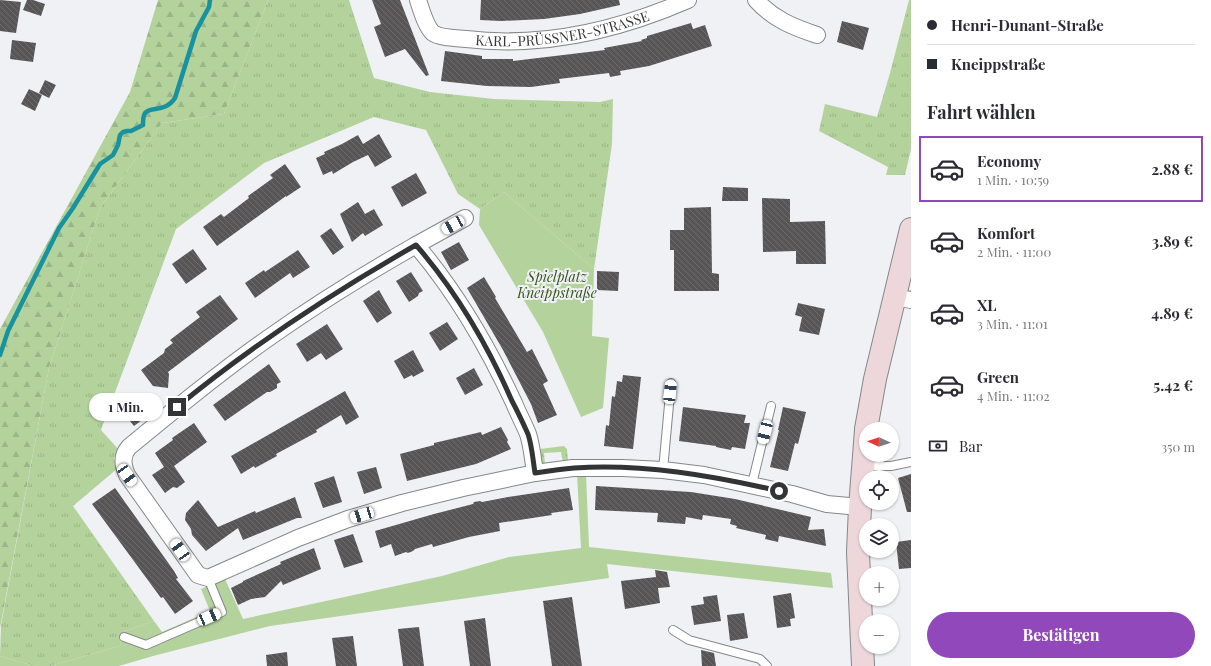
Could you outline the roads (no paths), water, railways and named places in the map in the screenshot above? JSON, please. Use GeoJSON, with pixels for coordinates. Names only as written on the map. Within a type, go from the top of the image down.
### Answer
{"type":"FeatureCollection","features":[{"type":"Feature","properties":{"kind":"main road"},"geometry":{"type":"LineString","coordinates":[[867,422],[875,379],[902,299],[911,229]]}},
{"type":"Feature","properties":{"kind":"main road"},"geometry":{"type":"LineString","coordinates":[[863,462],[863,470]]}},
{"type":"Feature","properties":{"kind":"main road"},"geometry":{"type":"LineString","coordinates":[[860,510],[858,552],[863,666]]}},
{"type":"Feature","properties":{"kind":"street","name":"KARL-PRÜSSNER-STRASSE"},"geometry":{"type":"LineString","coordinates":[[418,0],[429,28],[434,34],[450,38],[490,41],[524,40],[566,36],[623,24],[660,12],[688,0]]}},
{"type":"Feature","properties":{"kind":"street"},"geometry":{"type":"LineString","coordinates":[[756,0],[763,8],[780,21],[794,28],[817,35]]}},
{"type":"Feature","properties":{"kind":"street"},"geometry":{"type":"LineString","coordinates":[[466,218],[416,245],[341,289],[267,339],[189,397],[128,447],[124,452],[123,466],[127,475],[198,575],[208,578],[298,538],[348,519],[402,503],[463,488],[535,473],[583,467],[663,470],[704,475],[752,484],[827,504],[859,508]]}},
{"type":"Feature","properties":{"kind":"street"},"geometry":{"type":"LineString","coordinates":[[416,245],[453,295],[484,343],[528,434],[532,447],[535,473]]}},
{"type":"Feature","properties":{"kind":"lane"},"geometry":{"type":"LineString","coordinates":[[663,470],[671,383]]}},
{"type":"Feature","properties":{"kind":"lane"},"geometry":{"type":"LineString","coordinates":[[752,484],[771,406]]}},
{"type":"Feature","properties":{"kind":"lane"},"geometry":{"type":"LineString","coordinates":[[863,466],[891,466],[911,462]]}},
{"type":"Feature","properties":{"kind":"lane"},"geometry":{"type":"LineString","coordinates":[[124,637],[146,645],[222,612],[208,578]]}},
{"type":"Feature","properties":{"kind":"lane"},"geometry":{"type":"LineString","coordinates":[[673,630],[689,640],[760,659],[766,666]]}},
{"type":"Feature","properties":{"kind":"waterway"},"geometry":{"type":"LineString","coordinates":[[0,355],[8,331],[59,228],[100,164],[113,155],[118,145],[120,135],[123,132],[131,131],[143,125],[143,117],[145,113],[167,106],[175,98],[196,31],[209,7],[210,0]]}},
{"type":"Feature","properties":{"kind":"park label","name":"Spielplatz Kneippstraße"},"geometry":{"type":"Point","coordinates":[557,286]}}]}
